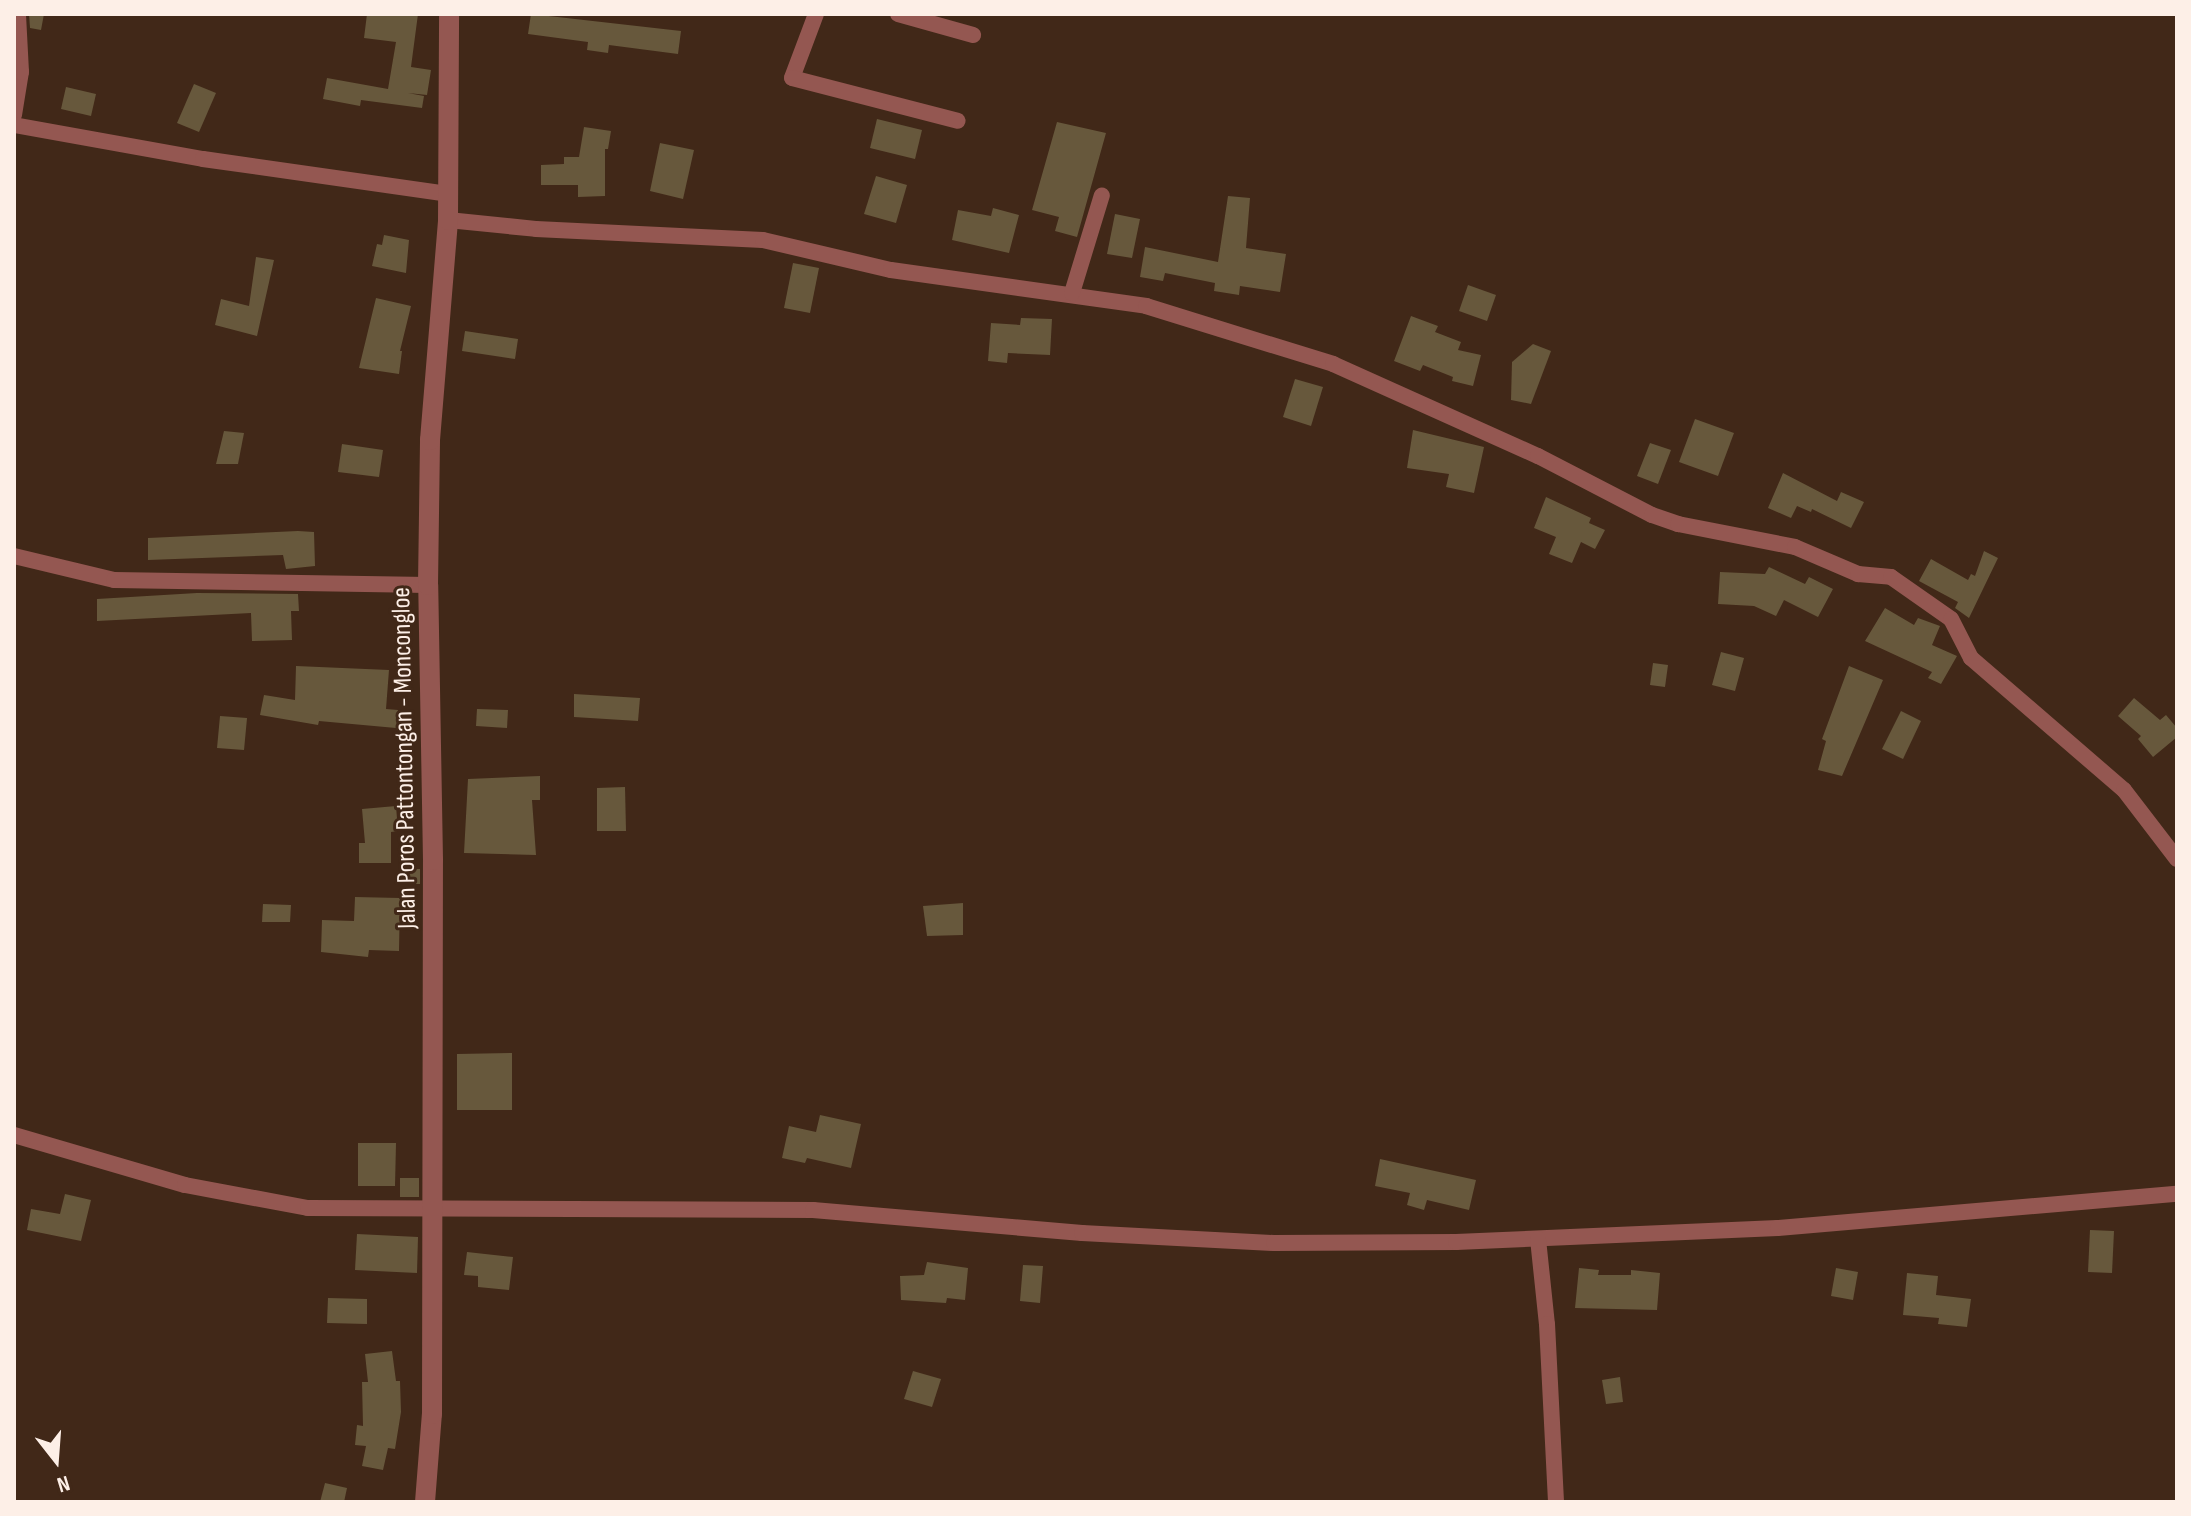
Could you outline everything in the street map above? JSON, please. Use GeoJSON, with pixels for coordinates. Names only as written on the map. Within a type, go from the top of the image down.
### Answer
{"type":"FeatureCollection","features":[{"type":"Feature","properties":{"kind":"street"},"geometry":{"type":"LineString","coordinates":[[14,115],[21,72],[18,14]]}},
{"type":"Feature","properties":{"kind":"street","name":"Jalan Poros Pattontongan - Moncongloe"},"geometry":{"type":"LineString","coordinates":[[425,1502],[432,1414],[430,440],[448,220],[449,14]]}},
{"type":"Feature","properties":{"kind":"street"},"geometry":{"type":"LineString","coordinates":[[816,14],[792,78],[958,121]]}},
{"type":"Feature","properties":{"kind":"street"},"geometry":{"type":"LineString","coordinates":[[898,14],[973,35]]}},
{"type":"Feature","properties":{"kind":"street"},"geometry":{"type":"LineString","coordinates":[[14,125],[203,159],[448,194]]}},
{"type":"Feature","properties":{"kind":"street"},"geometry":{"type":"LineString","coordinates":[[1072,293],[1102,195]]}},
{"type":"Feature","properties":{"kind":"street"},"geometry":{"type":"LineString","coordinates":[[448,220],[550,230],[763,240],[974,284],[1072,293],[1146,306],[1333,364],[1494,437],[1652,515],[1678,524],[1795,547],[1858,574],[1891,577],[1951,619],[1971,658],[2124,790],[2177,859]]}},
{"type":"Feature","properties":{"kind":"street"},"geometry":{"type":"LineString","coordinates":[[14,556],[114,580],[428,585]]}},
{"type":"Feature","properties":{"kind":"street"},"geometry":{"type":"LineString","coordinates":[[14,1135],[185,1185],[308,1208],[431,1211],[813,1210],[1082,1233],[1274,1243],[1538,1239],[1793,1227],[2177,1194]]}},
{"type":"Feature","properties":{"kind":"street"},"geometry":{"type":"LineString","coordinates":[[1538,1239],[1547,1324],[1556,1502]]}},
{"type":"Feature","properties":{"kind":"building"},"geometry":{"type":"Polygon","coordinates":[[[29,14],[44,14],[41,30],[30,28],[29,14]]]}},
{"type":"Feature","properties":{"kind":"building"},"geometry":{"type":"Polygon","coordinates":[[[367,14],[418,14],[411,67],[431,70],[427,95],[408,93],[424,96],[422,108],[361,100],[360,106],[323,99],[327,78],[388,89],[396,42],[364,38],[367,14]]]}},
{"type":"Feature","properties":{"kind":"building"},"geometry":{"type":"Polygon","coordinates":[[[531,14],[681,31],[678,54],[609,45],[608,53],[587,50],[588,42],[528,34],[531,14]]]}},
{"type":"Feature","properties":{"kind":"building"},"geometry":{"type":"Polygon","coordinates":[[[194,84],[216,93],[199,132],[177,123],[194,84]]]}},
{"type":"Feature","properties":{"kind":"building"},"geometry":{"type":"Polygon","coordinates":[[[66,87],[96,94],[91,116],[61,109],[66,87]]]}},
{"type":"Feature","properties":{"kind":"building"},"geometry":{"type":"Polygon","coordinates":[[[877,119],[922,130],[915,159],[870,148],[877,119]]]}},
{"type":"Feature","properties":{"kind":"building"},"geometry":{"type":"Polygon","coordinates":[[[1057,122],[1106,133],[1077,237],[1055,231],[1059,217],[1032,210],[1057,122]]]}},
{"type":"Feature","properties":{"kind":"building"},"geometry":{"type":"Polygon","coordinates":[[[584,127],[611,131],[608,149],[605,149],[605,196],[578,197],[578,185],[541,185],[541,165],[564,164],[564,157],[579,157],[584,127]]]}},
{"type":"Feature","properties":{"kind":"building"},"geometry":{"type":"Polygon","coordinates":[[[660,143],[694,150],[683,199],[650,191],[660,143]]]}},
{"type":"Feature","properties":{"kind":"building"},"geometry":{"type":"Polygon","coordinates":[[[876,176],[907,185],[896,223],[864,214],[876,176]]]}},
{"type":"Feature","properties":{"kind":"building"},"geometry":{"type":"Polygon","coordinates":[[[1228,196],[1250,198],[1246,248],[1286,254],[1280,292],[1240,286],[1239,295],[1214,291],[1215,283],[1165,273],[1163,281],[1140,277],[1145,247],[1218,262],[1228,196]]]}},
{"type":"Feature","properties":{"kind":"building"},"geometry":{"type":"Polygon","coordinates":[[[993,208],[1019,215],[1009,253],[952,240],[958,210],[991,216],[993,208]]]}},
{"type":"Feature","properties":{"kind":"building"},"geometry":{"type":"Polygon","coordinates":[[[1115,214],[1140,219],[1132,258],[1107,254],[1115,214]]]}},
{"type":"Feature","properties":{"kind":"building"},"geometry":{"type":"Polygon","coordinates":[[[384,235],[409,240],[406,273],[372,266],[377,244],[382,245],[384,235]]]}},
{"type":"Feature","properties":{"kind":"building"},"geometry":{"type":"Polygon","coordinates":[[[256,257],[274,260],[257,336],[215,325],[221,299],[249,306],[256,257]]]}},
{"type":"Feature","properties":{"kind":"building"},"geometry":{"type":"Polygon","coordinates":[[[793,263],[819,268],[810,313],[784,308],[793,263]]]}},
{"type":"Feature","properties":{"kind":"building"},"geometry":{"type":"Polygon","coordinates":[[[1468,285],[1496,295],[1487,321],[1459,311],[1468,285]]]}},
{"type":"Feature","properties":{"kind":"building"},"geometry":{"type":"Polygon","coordinates":[[[376,298],[411,306],[400,351],[399,374],[359,368],[376,298]]]}},
{"type":"Feature","properties":{"kind":"building"},"geometry":{"type":"Polygon","coordinates":[[[1411,316],[1438,326],[1435,332],[1461,342],[1458,350],[1481,355],[1473,386],[1452,381],[1453,377],[1423,365],[1420,371],[1394,361],[1411,316]]]}},
{"type":"Feature","properties":{"kind":"building"},"geometry":{"type":"Polygon","coordinates":[[[1021,318],[1052,319],[1050,355],[1008,353],[1007,363],[988,361],[991,323],[1020,325],[1021,318]]]}},
{"type":"Feature","properties":{"kind":"building"},"geometry":{"type":"Polygon","coordinates":[[[465,331],[518,339],[515,359],[462,351],[465,331]]]}},
{"type":"Feature","properties":{"kind":"building"},"geometry":{"type":"Polygon","coordinates":[[[1533,344],[1551,351],[1531,404],[1511,400],[1512,362],[1533,344]]]}},
{"type":"Feature","properties":{"kind":"building"},"geometry":{"type":"Polygon","coordinates":[[[1295,379],[1323,387],[1311,426],[1283,417],[1295,379]]]}},
{"type":"Feature","properties":{"kind":"building"},"geometry":{"type":"Polygon","coordinates":[[[1695,419],[1734,433],[1718,476],[1679,462],[1695,419]]]}},
{"type":"Feature","properties":{"kind":"building"},"geometry":{"type":"Polygon","coordinates":[[[1413,430],[1484,447],[1474,493],[1446,487],[1449,474],[1407,468],[1413,430]]]}},
{"type":"Feature","properties":{"kind":"building"},"geometry":{"type":"Polygon","coordinates":[[[224,431],[244,433],[238,464],[216,464],[224,431]]]}},
{"type":"Feature","properties":{"kind":"building"},"geometry":{"type":"Polygon","coordinates":[[[1650,443],[1671,450],[1658,484],[1637,476],[1650,443]]]}},
{"type":"Feature","properties":{"kind":"building"},"geometry":{"type":"Polygon","coordinates":[[[342,444],[383,450],[379,477],[338,472],[342,444]]]}},
{"type":"Feature","properties":{"kind":"building"},"geometry":{"type":"Polygon","coordinates":[[[1783,473],[1837,501],[1841,492],[1864,502],[1851,528],[1812,509],[1811,512],[1797,506],[1791,518],[1768,508],[1783,473]]]}},
{"type":"Feature","properties":{"kind":"building"},"geometry":{"type":"Polygon","coordinates":[[[1546,497],[1591,518],[1589,523],[1605,530],[1595,549],[1581,542],[1572,563],[1549,554],[1556,537],[1534,528],[1546,497]]]}},
{"type":"Feature","properties":{"kind":"building"},"geometry":{"type":"Polygon","coordinates":[[[314,532],[315,566],[286,569],[283,555],[148,560],[148,538],[314,532]]]}},
{"type":"Feature","properties":{"kind":"building"},"geometry":{"type":"Polygon","coordinates":[[[1984,551],[1998,558],[1969,618],[1955,608],[1958,602],[1919,581],[1931,559],[1968,580],[1971,574],[1975,576],[1984,551]]]}},
{"type":"Feature","properties":{"kind":"building"},"geometry":{"type":"Polygon","coordinates":[[[1769,567],[1805,584],[1809,577],[1833,589],[1818,617],[1784,600],[1776,616],[1754,606],[1718,604],[1720,572],[1765,574],[1769,567]]]}},
{"type":"Feature","properties":{"kind":"building"},"geometry":{"type":"Polygon","coordinates":[[[197,593],[298,594],[299,611],[291,611],[292,640],[252,641],[251,613],[97,621],[97,599],[197,593]]]}},
{"type":"Feature","properties":{"kind":"building"},"geometry":{"type":"Polygon","coordinates":[[[1885,608],[1914,625],[1918,618],[1940,626],[1932,645],[1957,656],[1941,684],[1928,678],[1932,672],[1865,641],[1885,608]]]}},
{"type":"Feature","properties":{"kind":"building"},"geometry":{"type":"Polygon","coordinates":[[[1721,652],[1744,658],[1735,691],[1712,685],[1721,652]]]}},
{"type":"Feature","properties":{"kind":"building"},"geometry":{"type":"Polygon","coordinates":[[[1653,663],[1668,665],[1665,687],[1650,685],[1653,663]]]}},
{"type":"Feature","properties":{"kind":"building"},"geometry":{"type":"Polygon","coordinates":[[[296,666],[389,670],[386,709],[398,710],[396,728],[319,721],[318,725],[260,715],[264,695],[295,700],[296,666]]]}},
{"type":"Feature","properties":{"kind":"building"},"geometry":{"type":"Polygon","coordinates":[[[1849,666],[1883,680],[1842,776],[1818,770],[1826,741],[1822,739],[1849,666]]]}},
{"type":"Feature","properties":{"kind":"building"},"geometry":{"type":"Polygon","coordinates":[[[574,694],[640,698],[638,721],[574,717],[574,694]]]}},
{"type":"Feature","properties":{"kind":"building"},"geometry":{"type":"Polygon","coordinates":[[[2134,698],[2160,720],[2166,715],[2177,728],[2177,737],[2153,757],[2138,739],[2141,736],[2118,716],[2134,698]]]}},
{"type":"Feature","properties":{"kind":"building"},"geometry":{"type":"Polygon","coordinates":[[[477,709],[508,710],[507,728],[476,726],[477,709]]]}},
{"type":"Feature","properties":{"kind":"building"},"geometry":{"type":"Polygon","coordinates":[[[1901,711],[1921,721],[1903,759],[1882,749],[1901,711]]]}},
{"type":"Feature","properties":{"kind":"building"},"geometry":{"type":"Polygon","coordinates":[[[220,716],[247,718],[244,750],[217,748],[220,716]]]}},
{"type":"Feature","properties":{"kind":"building"},"geometry":{"type":"Polygon","coordinates":[[[540,776],[540,800],[532,800],[536,855],[464,853],[468,779],[540,776]]]}},
{"type":"Feature","properties":{"kind":"building"},"geometry":{"type":"Polygon","coordinates":[[[625,787],[626,831],[597,831],[597,788],[625,787]]]}},
{"type":"Feature","properties":{"kind":"building"},"geometry":{"type":"Polygon","coordinates":[[[396,806],[398,831],[391,832],[391,863],[359,863],[359,843],[365,843],[362,809],[396,806]]]}},
{"type":"Feature","properties":{"kind":"building"},"geometry":{"type":"Polygon","coordinates":[[[405,869],[420,869],[420,884],[404,884],[405,869]]]}},
{"type":"Feature","properties":{"kind":"building"},"geometry":{"type":"Polygon","coordinates":[[[355,897],[400,898],[399,951],[369,950],[368,957],[321,952],[322,920],[354,921],[355,897]]]}},
{"type":"Feature","properties":{"kind":"building"},"geometry":{"type":"Polygon","coordinates":[[[963,903],[963,935],[927,936],[923,906],[963,903]]]}},
{"type":"Feature","properties":{"kind":"building"},"geometry":{"type":"Polygon","coordinates":[[[263,904],[291,905],[290,922],[262,922],[263,904]]]}},
{"type":"Feature","properties":{"kind":"building"},"geometry":{"type":"Polygon","coordinates":[[[512,1053],[512,1110],[457,1110],[457,1054],[512,1053]]]}},
{"type":"Feature","properties":{"kind":"building"},"geometry":{"type":"Polygon","coordinates":[[[820,1115],[861,1124],[851,1168],[807,1158],[805,1163],[782,1158],[789,1126],[816,1132],[820,1115]]]}},
{"type":"Feature","properties":{"kind":"building"},"geometry":{"type":"Polygon","coordinates":[[[358,1143],[396,1143],[395,1186],[358,1186],[358,1143]]]}},
{"type":"Feature","properties":{"kind":"building"},"geometry":{"type":"Polygon","coordinates":[[[1380,1159],[1476,1180],[1469,1210],[1427,1200],[1424,1210],[1407,1205],[1410,1193],[1375,1186],[1380,1159]]]}},
{"type":"Feature","properties":{"kind":"building"},"geometry":{"type":"Polygon","coordinates":[[[400,1178],[419,1178],[419,1197],[400,1197],[400,1178]]]}},
{"type":"Feature","properties":{"kind":"building"},"geometry":{"type":"Polygon","coordinates":[[[65,1194],[91,1200],[81,1241],[27,1230],[31,1209],[60,1214],[65,1194]]]}},
{"type":"Feature","properties":{"kind":"building"},"geometry":{"type":"Polygon","coordinates":[[[2090,1230],[2114,1231],[2112,1273],[2088,1272],[2090,1230]]]}},
{"type":"Feature","properties":{"kind":"building"},"geometry":{"type":"Polygon","coordinates":[[[357,1234],[418,1237],[417,1273],[355,1270],[357,1234]]]}},
{"type":"Feature","properties":{"kind":"building"},"geometry":{"type":"Polygon","coordinates":[[[467,1252],[513,1257],[509,1290],[478,1287],[478,1276],[464,1275],[467,1252]]]}},
{"type":"Feature","properties":{"kind":"building"},"geometry":{"type":"Polygon","coordinates":[[[927,1262],[968,1268],[965,1300],[947,1298],[946,1303],[901,1300],[900,1276],[924,1275],[927,1262]]]}},
{"type":"Feature","properties":{"kind":"building"},"geometry":{"type":"Polygon","coordinates":[[[1023,1265],[1043,1266],[1040,1303],[1020,1301],[1023,1265]]]}},
{"type":"Feature","properties":{"kind":"building"},"geometry":{"type":"Polygon","coordinates":[[[1579,1268],[1599,1270],[1598,1275],[1631,1275],[1631,1270],[1660,1273],[1657,1310],[1575,1308],[1579,1268]]]}},
{"type":"Feature","properties":{"kind":"building"},"geometry":{"type":"Polygon","coordinates":[[[1836,1268],[1858,1272],[1853,1300],[1831,1296],[1836,1268]]]}},
{"type":"Feature","properties":{"kind":"building"},"geometry":{"type":"Polygon","coordinates":[[[1907,1273],[1938,1276],[1936,1295],[1971,1299],[1967,1327],[1938,1324],[1939,1318],[1903,1315],[1907,1273]]]}},
{"type":"Feature","properties":{"kind":"building"},"geometry":{"type":"Polygon","coordinates":[[[328,1298],[367,1299],[367,1324],[327,1323],[328,1298]]]}},
{"type":"Feature","properties":{"kind":"building"},"geometry":{"type":"Polygon","coordinates":[[[392,1351],[396,1381],[400,1381],[401,1412],[395,1449],[388,1448],[383,1470],[362,1466],[366,1446],[355,1445],[357,1425],[363,1426],[362,1382],[368,1382],[365,1354],[392,1351]]]}},
{"type":"Feature","properties":{"kind":"building"},"geometry":{"type":"Polygon","coordinates":[[[913,1371],[941,1379],[932,1407],[904,1399],[913,1371]]]}},
{"type":"Feature","properties":{"kind":"building"},"geometry":{"type":"Polygon","coordinates":[[[1620,1377],[1623,1402],[1606,1404],[1602,1380],[1620,1377]]]}},
{"type":"Feature","properties":{"kind":"building"},"geometry":{"type":"Polygon","coordinates":[[[325,1483],[347,1488],[344,1502],[320,1502],[325,1483]]]}}]}
